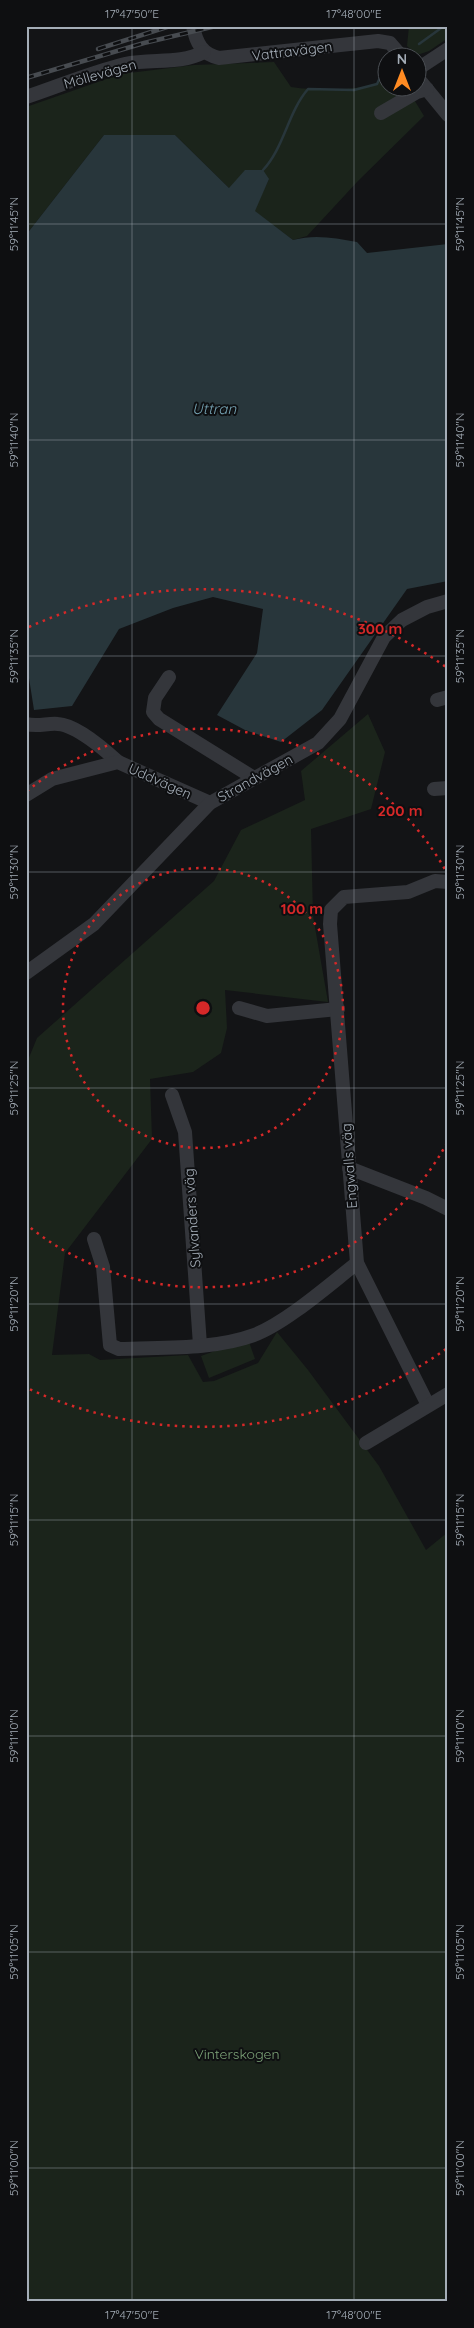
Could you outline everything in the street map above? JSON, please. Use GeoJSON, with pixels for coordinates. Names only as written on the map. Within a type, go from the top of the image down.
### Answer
{"type":"FeatureCollection","features":[{"type":"Feature","properties":{"kind":"street"},"geometry":{"type":"LineString","coordinates":[[194,26],[198,44],[204,52]]}},
{"type":"Feature","properties":{"kind":"street","name":"Vattravägen"},"geometry":{"type":"LineString","coordinates":[[204,52],[213,57],[224,58],[378,41],[390,42],[395,48]]}},
{"type":"Feature","properties":{"kind":"street"},"geometry":{"type":"LineString","coordinates":[[426,63],[448,49]]}},
{"type":"Feature","properties":{"kind":"street","name":"Möllevägen"},"geometry":{"type":"LineString","coordinates":[[26,97],[126,64],[180,61],[204,52]]}},
{"type":"Feature","properties":{"kind":"street"},"geometry":{"type":"LineString","coordinates":[[426,97],[448,115]]}},
{"type":"Feature","properties":{"kind":"street"},"geometry":{"type":"LineString","coordinates":[[382,113],[416,98]]}},
{"type":"Feature","properties":{"kind":"street","name":"Strandvägen"},"geometry":{"type":"LineString","coordinates":[[26,973],[94,924],[210,803],[318,743],[340,719],[352,701],[384,638],[402,620],[448,601]]}},
{"type":"Feature","properties":{"kind":"street"},"geometry":{"type":"LineString","coordinates":[[170,678],[156,698],[153,712],[159,719],[254,778]]}},
{"type":"Feature","properties":{"kind":"street"},"geometry":{"type":"LineString","coordinates":[[26,724],[35,727],[59,724],[96,742],[118,762]]}},
{"type":"Feature","properties":{"kind":"street","name":"Uddvägen"},"geometry":{"type":"LineString","coordinates":[[26,794],[52,779],[118,762],[210,803]]}},
{"type":"Feature","properties":{"kind":"street","name":"Engwalls väg"},"geometry":{"type":"LineString","coordinates":[[428,1405],[357,1263],[332,951],[331,910],[344,897],[408,892],[435,882],[448,882]]}},
{"type":"Feature","properties":{"kind":"street"},"geometry":{"type":"LineString","coordinates":[[239,1008],[267,1016],[338,1009]]}},
{"type":"Feature","properties":{"kind":"street","name":"Sylvanders väg"},"geometry":{"type":"LineString","coordinates":[[172,1095],[185,1132],[200,1345]]}},
{"type":"Feature","properties":{"kind":"street"},"geometry":{"type":"LineString","coordinates":[[349,1168],[426,1198],[448,1209]]}},
{"type":"Feature","properties":{"kind":"street"},"geometry":{"type":"LineString","coordinates":[[94,1239],[103,1266],[110,1345],[119,1349],[200,1345],[232,1341],[256,1334],[281,1320],[357,1263]]}},
{"type":"Feature","properties":{"kind":"street"},"geometry":{"type":"LineString","coordinates":[[366,1443],[448,1394]]}},
{"type":"Feature","properties":{"kind":"green space"},"geometry":{"type":"Polygon","coordinates":[[[409,26],[448,26],[448,38],[429,51],[426,52],[426,48],[409,48],[407,46],[409,26]]]}},
{"type":"Feature","properties":{"kind":"green space"},"geometry":{"type":"Polygon","coordinates":[[[274,62],[291,87],[334,90],[376,84],[376,98],[413,98],[424,116],[358,181],[307,236],[293,240],[254,211],[269,179],[229,188],[175,135],[104,135],[26,235],[26,107],[121,74],[194,65],[274,62]]]}},
{"type":"Feature","properties":{"kind":"green space","name":"Vinterskogen"},"geometry":{"type":"Polygon","coordinates":[[[368,714],[385,752],[371,809],[311,829],[313,916],[328,1002],[225,990],[227,1028],[221,1053],[193,1072],[150,1079],[152,1139],[65,1253],[52,1355],[89,1354],[100,1360],[188,1355],[203,1382],[214,1381],[258,1363],[277,1332],[308,1370],[379,1466],[426,1550],[448,1532],[448,2302],[26,2302],[26,1065],[37,1038],[214,881],[241,830],[305,800],[301,771],[368,714]]]}},
{"type":"Feature","properties":{"kind":"green space"},"geometry":{"type":"Polygon","coordinates":[[[248,1339],[255,1359],[209,1378],[201,1356],[248,1339]]]}},
{"type":"Feature","properties":{"kind":"water","name":"Uttran"},"geometry":{"type":"Polygon","coordinates":[[[104,135],[175,135],[229,188],[245,170],[263,170],[269,179],[255,211],[293,240],[317,237],[357,242],[367,253],[448,244],[448,581],[407,589],[322,710],[281,742],[245,730],[217,715],[257,653],[263,609],[213,597],[173,608],[119,629],[72,706],[34,710],[26,659],[26,235],[104,135]]]}},
{"type":"Feature","properties":{"kind":"waterway"},"geometry":{"type":"LineString","coordinates":[[419,44],[444,26]]}},
{"type":"Feature","properties":{"kind":"waterway"},"geometry":{"type":"LineString","coordinates":[[263,170],[276,151],[295,108],[308,89],[354,90],[376,84]]}},
{"type":"Feature","properties":{"kind":"railway"},"geometry":{"type":"LineString","coordinates":[[98,49],[170,26]]}},
{"type":"Feature","properties":{"kind":"railway"},"geometry":{"type":"LineString","coordinates":[[26,78],[144,43],[216,26]]}}]}
